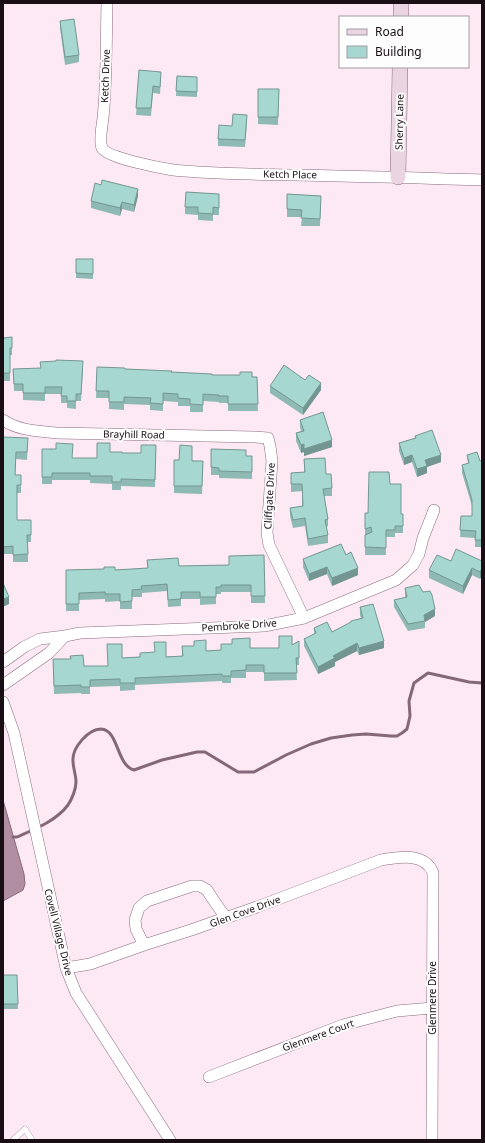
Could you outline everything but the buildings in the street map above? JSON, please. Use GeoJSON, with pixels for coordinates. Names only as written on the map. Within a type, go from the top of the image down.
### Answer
{"type":"FeatureCollection","features":[{"type":"Feature","properties":{"kind":"street","name":"Ketch Drive"},"geometry":{"type":"LineString","coordinates":[[102,148],[101,140],[105,98],[107,3]]}},
{"type":"Feature","properties":{"kind":"street"},"geometry":{"type":"LineString","coordinates":[[401,16],[402,3]]}},
{"type":"Feature","properties":{"kind":"street","name":"Sherry Lane"},"geometry":{"type":"LineString","coordinates":[[398,177],[400,68]]}},
{"type":"Feature","properties":{"kind":"street","name":"Ketch Place"},"geometry":{"type":"LineString","coordinates":[[102,148],[114,156],[173,170],[225,173],[482,180]]}},
{"type":"Feature","properties":{"kind":"street","name":"Brayhill Road"},"geometry":{"type":"LineString","coordinates":[[3,420],[11,425],[28,430],[57,432],[268,438]]}},
{"type":"Feature","properties":{"kind":"street","name":"Cliffgate Drive"},"geometry":{"type":"LineString","coordinates":[[268,438],[272,461],[267,533],[269,545],[304,618]]}},
{"type":"Feature","properties":{"kind":"street","name":"Pembroke Drive"},"geometry":{"type":"LineString","coordinates":[[3,662],[24,647],[40,639],[80,633],[264,626],[304,618],[396,580],[413,565],[420,554],[423,538],[434,510]]}},
{"type":"Feature","properties":{"kind":"street"},"geometry":{"type":"LineString","coordinates":[[3,685],[49,653],[65,636]]}},
{"type":"Feature","properties":{"kind":"street"},"geometry":{"type":"LineString","coordinates":[[24,647],[36,662]]}},
{"type":"Feature","properties":{"kind":"street","name":"Covell Village Drive"},"geometry":{"type":"LineString","coordinates":[[3,702],[14,733],[66,968],[80,999],[170,1140]]}},
{"type":"Feature","properties":{"kind":"street","name":"Glen Cove Drive"},"geometry":{"type":"LineString","coordinates":[[66,968],[90,964],[191,930],[381,860],[398,857],[411,857],[422,861]]}},
{"type":"Feature","properties":{"kind":"street","name":"Glenmere Drive"},"geometry":{"type":"LineString","coordinates":[[422,861],[430,867],[433,873],[432,1140]]}},
{"type":"Feature","properties":{"kind":"street"},"geometry":{"type":"LineString","coordinates":[[144,945],[136,929],[135,920],[139,908],[147,902],[192,886],[200,886],[207,890],[226,918]]}},
{"type":"Feature","properties":{"kind":"street","name":"Glenmere Court"},"geometry":{"type":"LineString","coordinates":[[208,1077],[343,1025],[397,1011],[432,1008]]}},
{"type":"Feature","properties":{"kind":"lane"},"geometry":{"type":"LineString","coordinates":[[13,1140],[25,1129],[32,1140]]}},
{"type":"Feature","properties":{"kind":"shaded area"},"geometry":{"type":"Polygon","coordinates":[[[3,800],[24,874],[25,884],[23,890],[3,901],[3,800]]]}},
{"type":"Feature","properties":{"kind":"waterway"},"geometry":{"type":"LineString","coordinates":[[13,837],[17,837],[45,824],[58,816],[68,805],[74,794],[76,785],[73,756],[82,740],[91,732],[96,730],[101,729],[107,731],[111,735],[124,762],[128,767],[134,770],[162,760],[197,752],[205,752],[238,772],[254,772],[286,755],[311,744],[331,738],[366,734],[397,736],[407,729],[410,716],[409,701],[414,683],[428,673],[469,682],[482,683]]}}]}
